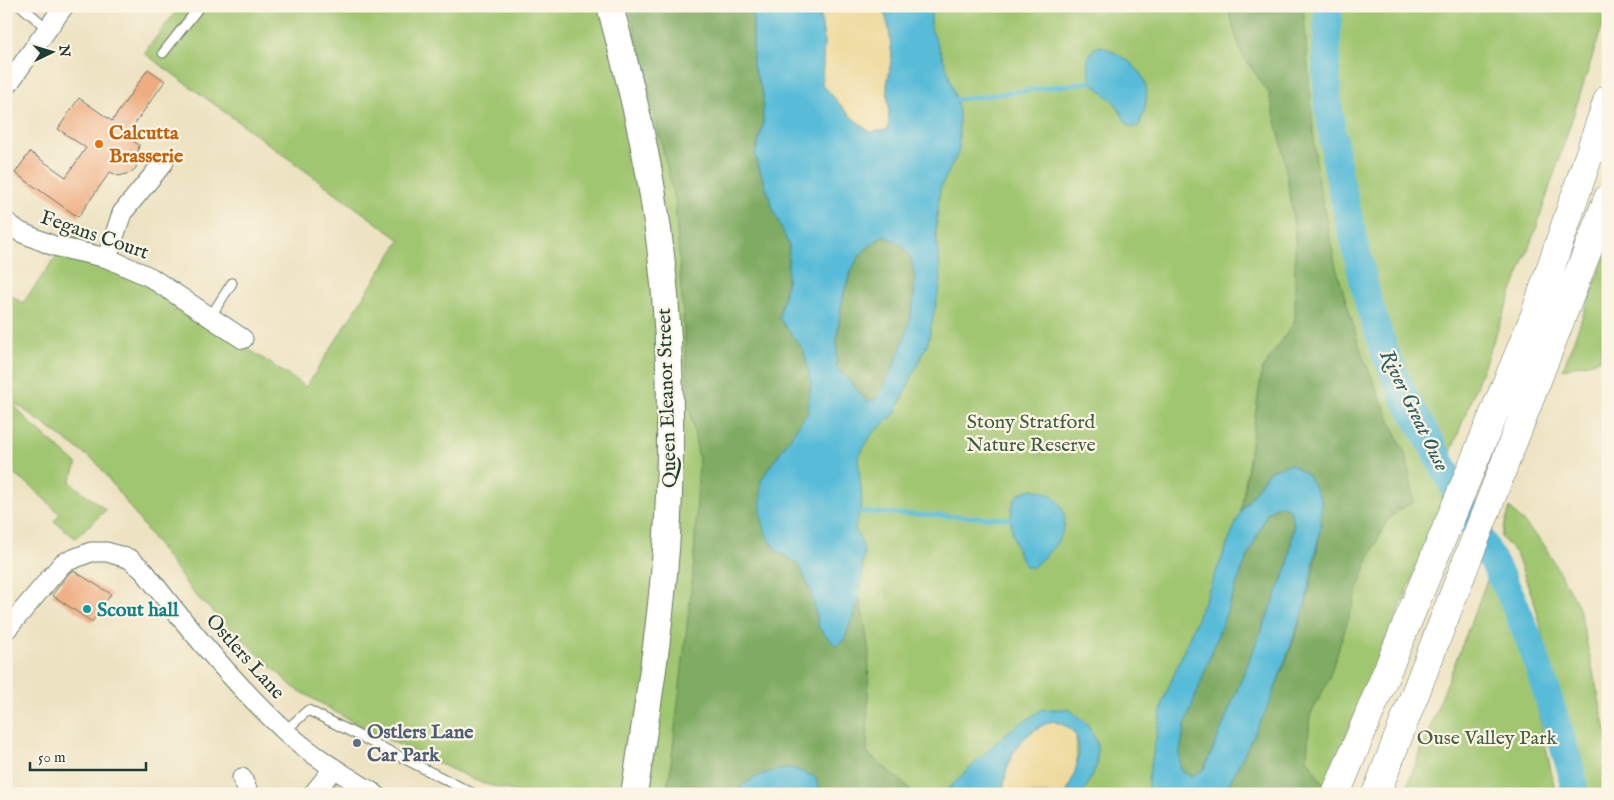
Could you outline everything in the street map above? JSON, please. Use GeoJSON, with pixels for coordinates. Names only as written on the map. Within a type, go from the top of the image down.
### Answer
{"type":"FeatureCollection","features":[{"type":"Feature","properties":{"kind":"highway"},"geometry":{"type":"LineString","coordinates":[[1336,794],[1534,317],[1608,99]]}},
{"type":"Feature","properties":{"kind":"highway"},"geometry":{"type":"LineString","coordinates":[[1376,794],[1608,198]]}},
{"type":"Feature","properties":{"kind":"street"},"geometry":{"type":"LineString","coordinates":[[6,87],[64,6]]}},
{"type":"Feature","properties":{"kind":"street","name":"Queen Eleanor Street"},"geometry":{"type":"LineString","coordinates":[[610,6],[644,143],[658,234],[670,400],[669,492],[664,580],[656,656],[634,794]]}},
{"type":"Feature","properties":{"kind":"street"},"geometry":{"type":"LineString","coordinates":[[107,258],[122,213],[164,162]]}},
{"type":"Feature","properties":{"kind":"street","name":"Fegans Court"},"geometry":{"type":"LineString","coordinates":[[6,222],[20,232],[54,246],[107,258],[150,277],[243,339]]}},
{"type":"Feature","properties":{"kind":"street","name":"Ostlers Lane"},"geometry":{"type":"LineString","coordinates":[[6,630],[62,563],[91,552],[107,552],[130,559],[144,571],[220,664],[285,731],[334,768],[375,794]]}},
{"type":"Feature","properties":{"kind":"street"},"geometry":{"type":"LineString","coordinates":[[313,794],[334,768]]}},
{"type":"Feature","properties":{"kind":"lane"},"geometry":{"type":"LineString","coordinates":[[21,6],[48,29]]}},
{"type":"Feature","properties":{"kind":"lane"},"geometry":{"type":"LineString","coordinates":[[163,53],[200,6]]}},
{"type":"Feature","properties":{"kind":"lane"},"geometry":{"type":"LineString","coordinates":[[210,317],[232,283]]}},
{"type":"Feature","properties":{"kind":"lane"},"geometry":{"type":"LineString","coordinates":[[285,731],[308,710],[474,794]]}},
{"type":"Feature","properties":{"kind":"green space","name":"Stony Stratford Nature Reserve"},"geometry":{"type":"Polygon","coordinates":[[[180,6],[1608,6],[1608,9],[1536,229],[1445,468],[1453,483],[1321,794],[525,794],[481,783],[361,727],[293,687],[194,594],[97,463],[8,398],[32,425],[77,464],[70,482],[106,510],[75,538],[54,521],[60,514],[27,483],[6,470],[6,292],[23,303],[73,233],[306,387],[400,240],[144,53],[180,6]]]}},
{"type":"Feature","properties":{"kind":"green space"},"geometry":{"type":"Polygon","coordinates":[[[629,6],[750,6],[753,20],[753,66],[763,94],[763,126],[755,155],[773,209],[789,246],[787,282],[779,318],[804,351],[811,382],[808,412],[761,480],[776,550],[799,565],[811,591],[819,628],[844,640],[860,597],[869,651],[867,753],[905,784],[913,794],[821,794],[815,777],[741,786],[733,794],[665,794],[670,772],[693,573],[699,461],[689,403],[675,201],[629,6]]]}},
{"type":"Feature","properties":{"kind":"green space"},"geometry":{"type":"Polygon","coordinates":[[[1227,6],[1303,6],[1317,175],[1336,267],[1362,355],[1407,459],[1414,502],[1398,510],[1385,524],[1367,563],[1328,681],[1310,716],[1307,758],[1324,786],[1321,794],[1224,794],[1259,724],[1290,651],[1312,576],[1319,538],[1321,499],[1270,470],[1241,511],[1262,370],[1295,321],[1295,231],[1283,150],[1269,93],[1241,53],[1227,6]]]}},
{"type":"Feature","properties":{"kind":"green space"},"geometry":{"type":"Polygon","coordinates":[[[884,235],[899,243],[906,250],[913,266],[915,284],[914,304],[909,326],[894,367],[877,399],[867,401],[836,367],[838,325],[843,297],[858,258],[884,235]]]}},
{"type":"Feature","properties":{"kind":"green space"},"geometry":{"type":"Polygon","coordinates":[[[1608,248],[1608,316],[1600,360],[1563,369],[1608,248]]]}},
{"type":"Feature","properties":{"kind":"green space"},"geometry":{"type":"Polygon","coordinates":[[[1279,505],[1290,509],[1294,524],[1288,565],[1211,754],[1203,770],[1192,776],[1181,771],[1179,756],[1185,725],[1242,570],[1267,513],[1279,505]]]}},
{"type":"Feature","properties":{"kind":"green space"},"geometry":{"type":"Polygon","coordinates":[[[1510,508],[1543,543],[1579,607],[1608,740],[1608,794],[1583,794],[1535,604],[1516,554],[1501,537],[1510,508]]]}},
{"type":"Feature","properties":{"kind":"green space","name":"Ouse Valley Park"},"geometry":{"type":"Polygon","coordinates":[[[1496,557],[1513,593],[1556,794],[1404,794],[1496,557]]]}},
{"type":"Feature","properties":{"kind":"green space"},"geometry":{"type":"Polygon","coordinates":[[[335,782],[356,794],[326,794],[335,782]]]}},
{"type":"Feature","properties":{"kind":"sand"},"geometry":{"type":"Polygon","coordinates":[[[819,6],[883,6],[889,29],[892,56],[887,85],[888,130],[870,132],[849,115],[822,84],[824,40],[819,6]]]}},
{"type":"Feature","properties":{"kind":"sand"},"geometry":{"type":"Polygon","coordinates":[[[1053,721],[1069,727],[1076,736],[1077,770],[1066,794],[1003,794],[1007,770],[1016,749],[1031,733],[1053,721]]]}},
{"type":"Feature","properties":{"kind":"water"},"geometry":{"type":"Polygon","coordinates":[[[750,6],[819,6],[824,40],[822,84],[849,115],[870,132],[888,130],[887,85],[892,56],[889,29],[883,6],[931,6],[931,28],[947,68],[959,111],[959,151],[940,189],[936,229],[941,280],[928,342],[895,414],[873,433],[858,457],[862,500],[855,529],[864,548],[860,597],[844,640],[836,646],[819,628],[811,591],[799,565],[776,550],[766,534],[761,515],[761,480],[808,412],[811,382],[804,351],[779,318],[787,282],[789,246],[773,209],[755,155],[763,126],[763,94],[753,66],[753,20],[750,6]],[[884,235],[858,258],[847,283],[838,325],[836,367],[867,401],[877,399],[885,384],[902,347],[913,304],[915,284],[913,266],[906,250],[884,235]]]}},
{"type":"Feature","properties":{"kind":"water"},"geometry":{"type":"Polygon","coordinates":[[[1102,46],[1127,60],[1142,77],[1146,86],[1146,98],[1139,126],[1133,128],[1127,124],[1115,103],[1091,82],[1087,59],[1094,48],[1102,46]]]}},
{"type":"Feature","properties":{"kind":"water"},"geometry":{"type":"Polygon","coordinates":[[[1290,464],[1308,475],[1321,499],[1321,525],[1305,606],[1270,702],[1224,794],[1148,794],[1148,779],[1163,701],[1241,511],[1270,470],[1290,464]],[[1279,505],[1267,513],[1242,570],[1185,725],[1179,756],[1181,771],[1191,776],[1203,770],[1211,754],[1288,565],[1294,524],[1290,509],[1279,505]]]}},
{"type":"Feature","properties":{"kind":"water"},"geometry":{"type":"Polygon","coordinates":[[[1032,489],[1049,494],[1056,499],[1061,505],[1065,521],[1057,543],[1032,568],[1027,567],[1018,553],[1011,525],[1011,516],[1016,497],[1022,492],[1032,489]]]}},
{"type":"Feature","properties":{"kind":"water"},"geometry":{"type":"Polygon","coordinates":[[[1043,709],[1069,709],[1087,724],[1097,742],[1097,765],[1083,794],[1066,794],[1076,769],[1079,750],[1078,741],[1068,727],[1053,721],[1031,733],[1016,749],[1007,770],[1003,794],[943,794],[1006,733],[1043,709]]]}},
{"type":"Feature","properties":{"kind":"water"},"geometry":{"type":"Polygon","coordinates":[[[792,768],[815,777],[821,794],[733,794],[746,783],[760,775],[792,768]]]}},
{"type":"Feature","properties":{"kind":"building"},"geometry":{"type":"Polygon","coordinates":[[[148,69],[165,81],[126,136],[139,145],[136,168],[130,173],[119,176],[110,172],[78,217],[15,173],[30,152],[66,177],[86,148],[58,129],[79,98],[112,121],[148,69]]]}},
{"type":"Feature","properties":{"kind":"building","name":"Scout hall"},"geometry":{"type":"Polygon","coordinates":[[[74,571],[111,594],[92,622],[52,595],[70,572],[74,571]]]}},
{"type":"Feature","properties":{"kind":"waterway","name":"River Great Ouse"},"geometry":{"type":"LineString","coordinates":[[1328,6],[1326,68],[1328,105],[1338,172],[1369,305],[1387,358],[1405,398],[1425,432],[1512,598],[1533,649],[1571,770],[1575,794]]}},
{"type":"Feature","properties":{"kind":"waterway"},"geometry":{"type":"LineString","coordinates":[[956,100],[1091,82]]}},
{"type":"Feature","properties":{"kind":"waterway"},"geometry":{"type":"LineString","coordinates":[[859,512],[1012,519]]}},
{"type":"Feature","properties":{"kind":"place","name":"Calcutta Brasserie"},"geometry":{"type":"Point","coordinates":[99,144]}},
{"type":"Feature","properties":{"kind":"place","name":"Scout hall"},"geometry":{"type":"Point","coordinates":[87,609]}},
{"type":"Feature","properties":{"kind":"place","name":"Ostlers Lane Car Park"},"geometry":{"type":"Point","coordinates":[357,743]}}]}
